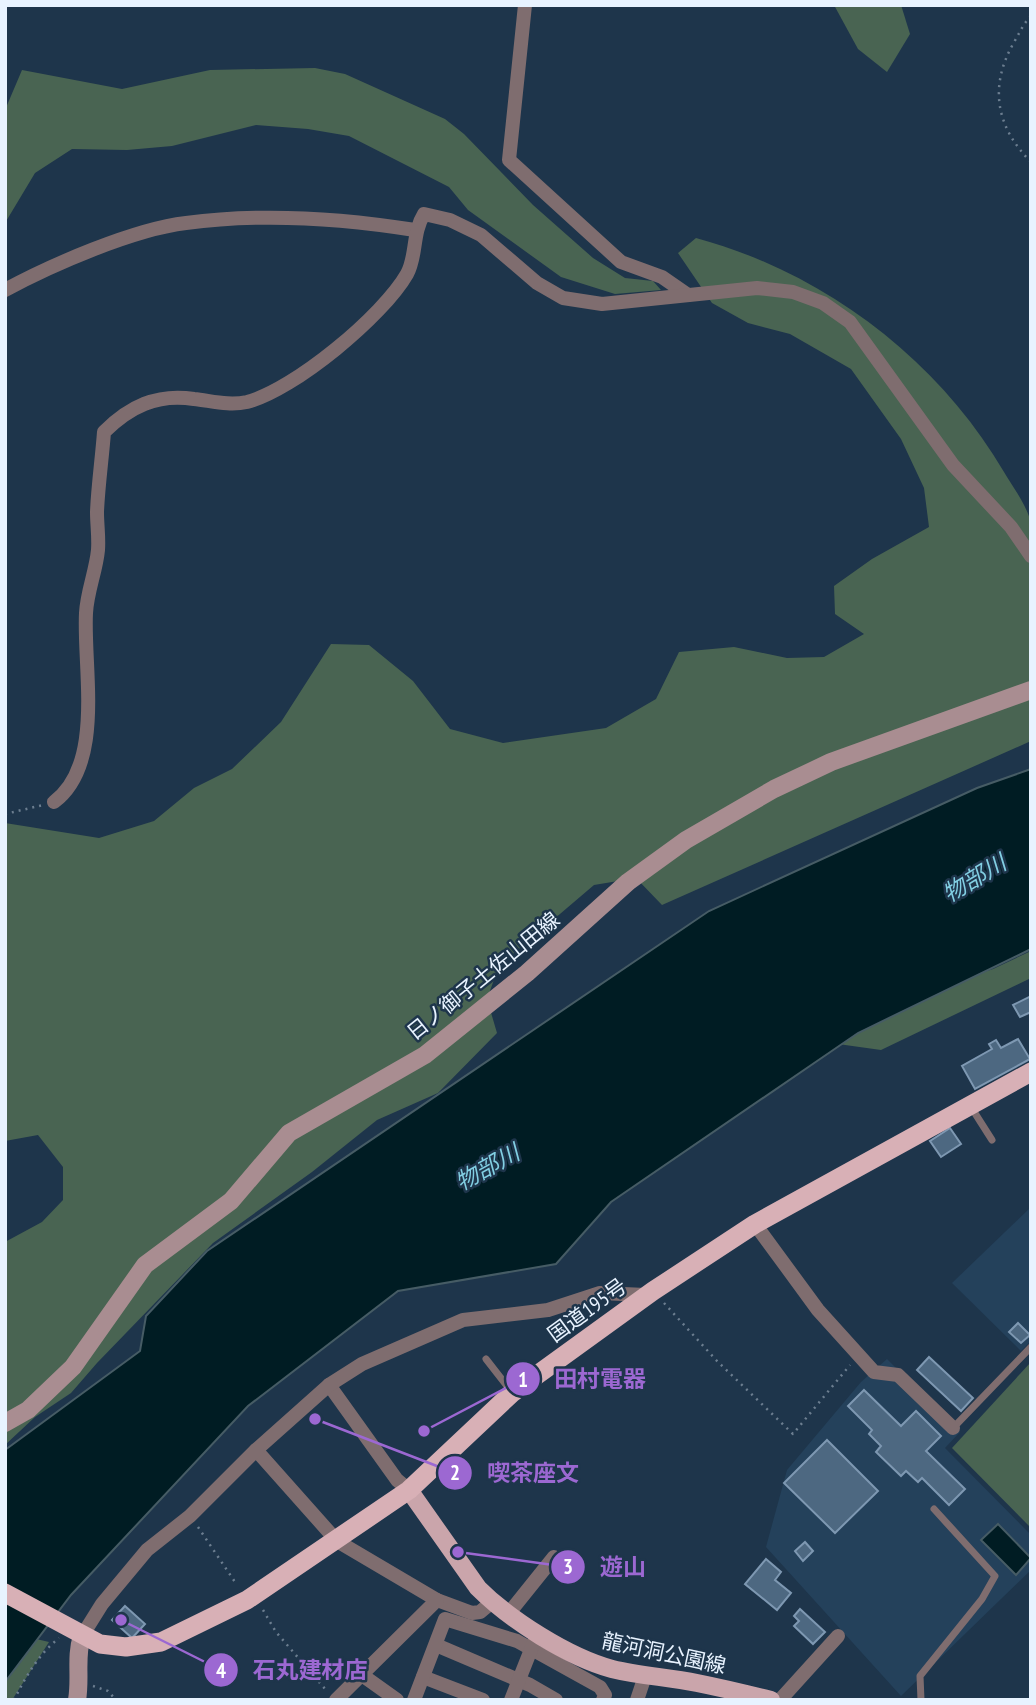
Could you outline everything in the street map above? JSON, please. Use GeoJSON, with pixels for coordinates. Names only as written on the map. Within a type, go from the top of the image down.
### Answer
{"type":"FeatureCollection","features":[{"type":"Feature","properties":{"kind":"highway","name":"国道195号"},"geometry":{"type":"LineString","coordinates":[[5,1593],[100,1644],[126,1647],[161,1642],[251,1597],[409,1490],[512,1393],[649,1293],[755,1224],[1031,1072]]}},
{"type":"Feature","properties":{"kind":"main road","name":"日ノ御子土佐山田線"},"geometry":{"type":"LineString","coordinates":[[5,1423],[28,1410],[73,1367],[145,1265],[231,1200],[289,1133],[425,1055],[527,973],[628,882],[667,854],[774,789],[831,761],[1031,690]]}},
{"type":"Feature","properties":{"kind":"main road","name":"龍河洞公園線"},"geometry":{"type":"LineString","coordinates":[[409,1490],[478,1588],[492,1602],[509,1613],[534,1640],[585,1659],[645,1676],[696,1682],[771,1700]]}},
{"type":"Feature","properties":{"kind":"main road"},"geometry":{"type":"LineString","coordinates":[[75,1631],[80,1681],[77,1700]]}},
{"type":"Feature","properties":{"kind":"street"},"geometry":{"type":"LineString","coordinates":[[525,5],[509,160],[621,262],[662,277],[688,295]]}},
{"type":"Feature","properties":{"kind":"street"},"geometry":{"type":"LineString","coordinates":[[54,802],[66,793],[76,775],[84,747],[89,687],[86,612],[98,549],[97,511],[104,432],[124,412],[149,401],[173,397],[221,404],[247,402],[291,383],[326,359],[397,289],[409,271],[415,230],[424,214],[450,220],[481,235],[537,283],[563,298],[602,304],[757,288],[793,292],[823,303],[850,322],[953,465],[1011,527],[1031,556]]}},
{"type":"Feature","properties":{"kind":"street"},"geometry":{"type":"LineString","coordinates":[[5,290],[61,262],[183,223],[270,218],[349,221],[415,230]]}},
{"type":"Feature","properties":{"kind":"street"},"geometry":{"type":"LineString","coordinates":[[755,1224],[818,1310],[874,1372],[898,1375],[953,1428]]}},
{"type":"Feature","properties":{"kind":"street"},"geometry":{"type":"LineString","coordinates":[[75,1631],[102,1604],[147,1549],[190,1516],[256,1450],[329,1385],[362,1364],[463,1320],[548,1310],[600,1293],[649,1293]]}},
{"type":"Feature","properties":{"kind":"street"},"geometry":{"type":"LineString","coordinates":[[329,1385],[397,1480],[409,1490]]}},
{"type":"Feature","properties":{"kind":"street"},"geometry":{"type":"LineString","coordinates":[[256,1450],[337,1541],[437,1601],[472,1613],[480,1612],[492,1602]]}},
{"type":"Feature","properties":{"kind":"street"},"geometry":{"type":"LineString","coordinates":[[509,1613],[554,1556]]}},
{"type":"Feature","properties":{"kind":"street"},"geometry":{"type":"LineString","coordinates":[[331,1695],[362,1675],[437,1601]]}},
{"type":"Feature","properties":{"kind":"street"},"geometry":{"type":"LineString","coordinates":[[414,1700],[445,1619],[534,1640],[600,1687],[605,1695],[603,1700]]}},
{"type":"Feature","properties":{"kind":"street"},"geometry":{"type":"LineString","coordinates":[[780,1700],[838,1636]]}},
{"type":"Feature","properties":{"kind":"street"},"geometry":{"type":"LineString","coordinates":[[512,1700],[534,1640]]}},
{"type":"Feature","properties":{"kind":"street"},"geometry":{"type":"LineString","coordinates":[[436,1645],[519,1680],[556,1700]]}},
{"type":"Feature","properties":{"kind":"street"},"geometry":{"type":"LineString","coordinates":[[362,1675],[397,1700]]}},
{"type":"Feature","properties":{"kind":"street"},"geometry":{"type":"LineString","coordinates":[[637,1700],[645,1676]]}},
{"type":"Feature","properties":{"kind":"street"},"geometry":{"type":"LineString","coordinates":[[423,1677],[483,1700]]}},
{"type":"Feature","properties":{"kind":"lane"},"geometry":{"type":"LineString","coordinates":[[971,1107],[992,1140]]}},
{"type":"Feature","properties":{"kind":"lane"},"geometry":{"type":"LineString","coordinates":[[953,1428],[1031,1347]]}},
{"type":"Feature","properties":{"kind":"lane"},"geometry":{"type":"LineString","coordinates":[[486,1359],[512,1393]]}},
{"type":"Feature","properties":{"kind":"lane"},"geometry":{"type":"LineString","coordinates":[[921,1700],[920,1676],[982,1599],[995,1576],[934,1509]]}},
{"type":"Feature","properties":{"kind":"path"},"geometry":{"type":"LineString","coordinates":[[1031,16],[1002,65],[997,100],[1008,130],[1031,162]]}},
{"type":"Feature","properties":{"kind":"path"},"geometry":{"type":"LineString","coordinates":[[5,814],[54,802]]}},
{"type":"Feature","properties":{"kind":"path"},"geometry":{"type":"LineString","coordinates":[[649,1293],[793,1434],[858,1355]]}},
{"type":"Feature","properties":{"kind":"path"},"geometry":{"type":"LineString","coordinates":[[190,1516],[276,1632],[331,1695]]}},
{"type":"Feature","properties":{"kind":"path"},"geometry":{"type":"LineString","coordinates":[[14,1700],[28,1672],[47,1648]]}},
{"type":"Feature","properties":{"kind":"path"},"geometry":{"type":"LineString","coordinates":[[80,1681],[108,1691],[116,1700]]}},
{"type":"Feature","properties":{"kind":"shaded area"},"geometry":{"type":"Polygon","coordinates":[[[1031,1207],[1031,1341],[1021,1351],[952,1283],[1031,1207]]]}},
{"type":"Feature","properties":{"kind":"shaded area"},"geometry":{"type":"Polygon","coordinates":[[[887,1359],[960,1432],[945,1448],[1031,1535],[1031,1570],[901,1696],[766,1547],[787,1470],[861,1382],[887,1359]]]}},
{"type":"Feature","properties":{"kind":"green space"},"geometry":{"type":"Polygon","coordinates":[[[834,5],[901,5],[910,34],[887,72],[858,49],[834,5]]]}},
{"type":"Feature","properties":{"kind":"green space"},"geometry":{"type":"Polygon","coordinates":[[[315,68],[345,74],[445,119],[464,134],[533,205],[593,258],[625,278],[653,281],[661,290],[615,294],[561,277],[468,210],[449,187],[349,136],[308,129],[256,125],[172,146],[127,150],[72,149],[35,173],[5,223],[5,110],[22,70],[122,89],[210,70],[315,68]]]}},
{"type":"Feature","properties":{"kind":"green space"},"geometry":{"type":"Polygon","coordinates":[[[696,238],[743,253],[788,273],[832,297],[873,325],[911,357],[946,393],[977,431],[1020,497],[1031,524],[1031,741],[662,905],[636,878],[594,885],[499,966],[487,999],[497,1033],[438,1093],[377,1120],[312,1172],[213,1243],[71,1393],[35,1417],[5,1445],[5,1242],[42,1222],[63,1200],[63,1167],[38,1135],[5,1141],[5,823],[99,838],[154,821],[194,788],[232,769],[281,722],[331,644],[369,645],[413,681],[450,729],[503,743],[606,728],[656,699],[679,652],[734,647],[787,658],[824,657],[864,634],[835,614],[834,586],[872,559],[929,527],[924,488],[901,439],[851,369],[790,334],[748,323],[712,303],[678,253],[696,238]]]}},
{"type":"Feature","properties":{"kind":"green space"},"geometry":{"type":"Polygon","coordinates":[[[1031,951],[1031,978],[881,1050],[838,1044],[867,1018],[937,988],[993,969],[1031,951]]]}},
{"type":"Feature","properties":{"kind":"green space"},"geometry":{"type":"Polygon","coordinates":[[[1031,1362],[1031,1528],[952,1448],[1031,1362]]]}},
{"type":"Feature","properties":{"kind":"green space"},"geometry":{"type":"Polygon","coordinates":[[[32,1638],[49,1642],[12,1700],[5,1700],[5,1674],[32,1638]]]}},
{"type":"Feature","properties":{"kind":"water","name":"物部川"},"geometry":{"type":"Polygon","coordinates":[[[1031,769],[1031,949],[858,1033],[611,1202],[556,1264],[398,1291],[248,1406],[71,1595],[5,1682],[5,1450],[140,1351],[146,1316],[207,1251],[709,911],[977,788],[1031,769]]]}},
{"type":"Feature","properties":{"kind":"water"},"geometry":{"type":"Polygon","coordinates":[[[998,1524],[1031,1558],[1016,1575],[981,1540],[998,1524]]]}},
{"type":"Feature","properties":{"kind":"building"},"geometry":{"type":"Polygon","coordinates":[[[1031,996],[1031,1012],[1020,1017],[1013,1005],[1031,996]]]}},
{"type":"Feature","properties":{"kind":"building"},"geometry":{"type":"Polygon","coordinates":[[[1018,1039],[1030,1059],[975,1089],[962,1066],[992,1049],[989,1044],[996,1040],[1001,1048],[1018,1039]]]}},
{"type":"Feature","properties":{"kind":"building"},"geometry":{"type":"Polygon","coordinates":[[[950,1128],[961,1144],[941,1157],[930,1141],[950,1128]]]}},
{"type":"Feature","properties":{"kind":"building"},"geometry":{"type":"Polygon","coordinates":[[[1018,1323],[1030,1335],[1021,1343],[1009,1332],[1018,1323]]]}},
{"type":"Feature","properties":{"kind":"building"},"geometry":{"type":"Polygon","coordinates":[[[929,1357],[973,1398],[961,1411],[917,1370],[929,1357]]]}},
{"type":"Feature","properties":{"kind":"building"},"geometry":{"type":"Polygon","coordinates":[[[864,1390],[901,1426],[916,1411],[941,1436],[926,1451],[965,1489],[949,1505],[922,1478],[918,1482],[906,1471],[901,1476],[876,1452],[881,1446],[869,1434],[872,1430],[848,1406],[864,1390]]]}},
{"type":"Feature","properties":{"kind":"building"},"geometry":{"type":"Polygon","coordinates":[[[827,1440],[878,1491],[835,1533],[784,1483],[827,1440]]]}},
{"type":"Feature","properties":{"kind":"building"},"geometry":{"type":"Polygon","coordinates":[[[805,1542],[813,1551],[803,1561],[795,1551],[805,1542]]]}},
{"type":"Feature","properties":{"kind":"building"},"geometry":{"type":"Polygon","coordinates":[[[766,1559],[781,1572],[775,1580],[791,1593],[777,1610],[745,1584],[766,1559]]]}},
{"type":"Feature","properties":{"kind":"building"},"geometry":{"type":"Polygon","coordinates":[[[125,1606],[145,1624],[132,1638],[112,1620],[125,1606]]]}},
{"type":"Feature","properties":{"kind":"building"},"geometry":{"type":"Polygon","coordinates":[[[800,1609],[825,1632],[813,1644],[794,1626],[799,1621],[794,1616],[800,1609]]]}},
{"type":"Feature","properties":{"kind":"place","name":"喫茶座文"},"geometry":{"type":"Point","coordinates":[315,1419]}},
{"type":"Feature","properties":{"kind":"place","name":"田村電器"},"geometry":{"type":"Point","coordinates":[424,1431]}},
{"type":"Feature","properties":{"kind":"place","name":"遊山"},"geometry":{"type":"Point","coordinates":[458,1552]}},
{"type":"Feature","properties":{"kind":"place","name":"石丸建材店"},"geometry":{"type":"Point","coordinates":[121,1620]}}]}
